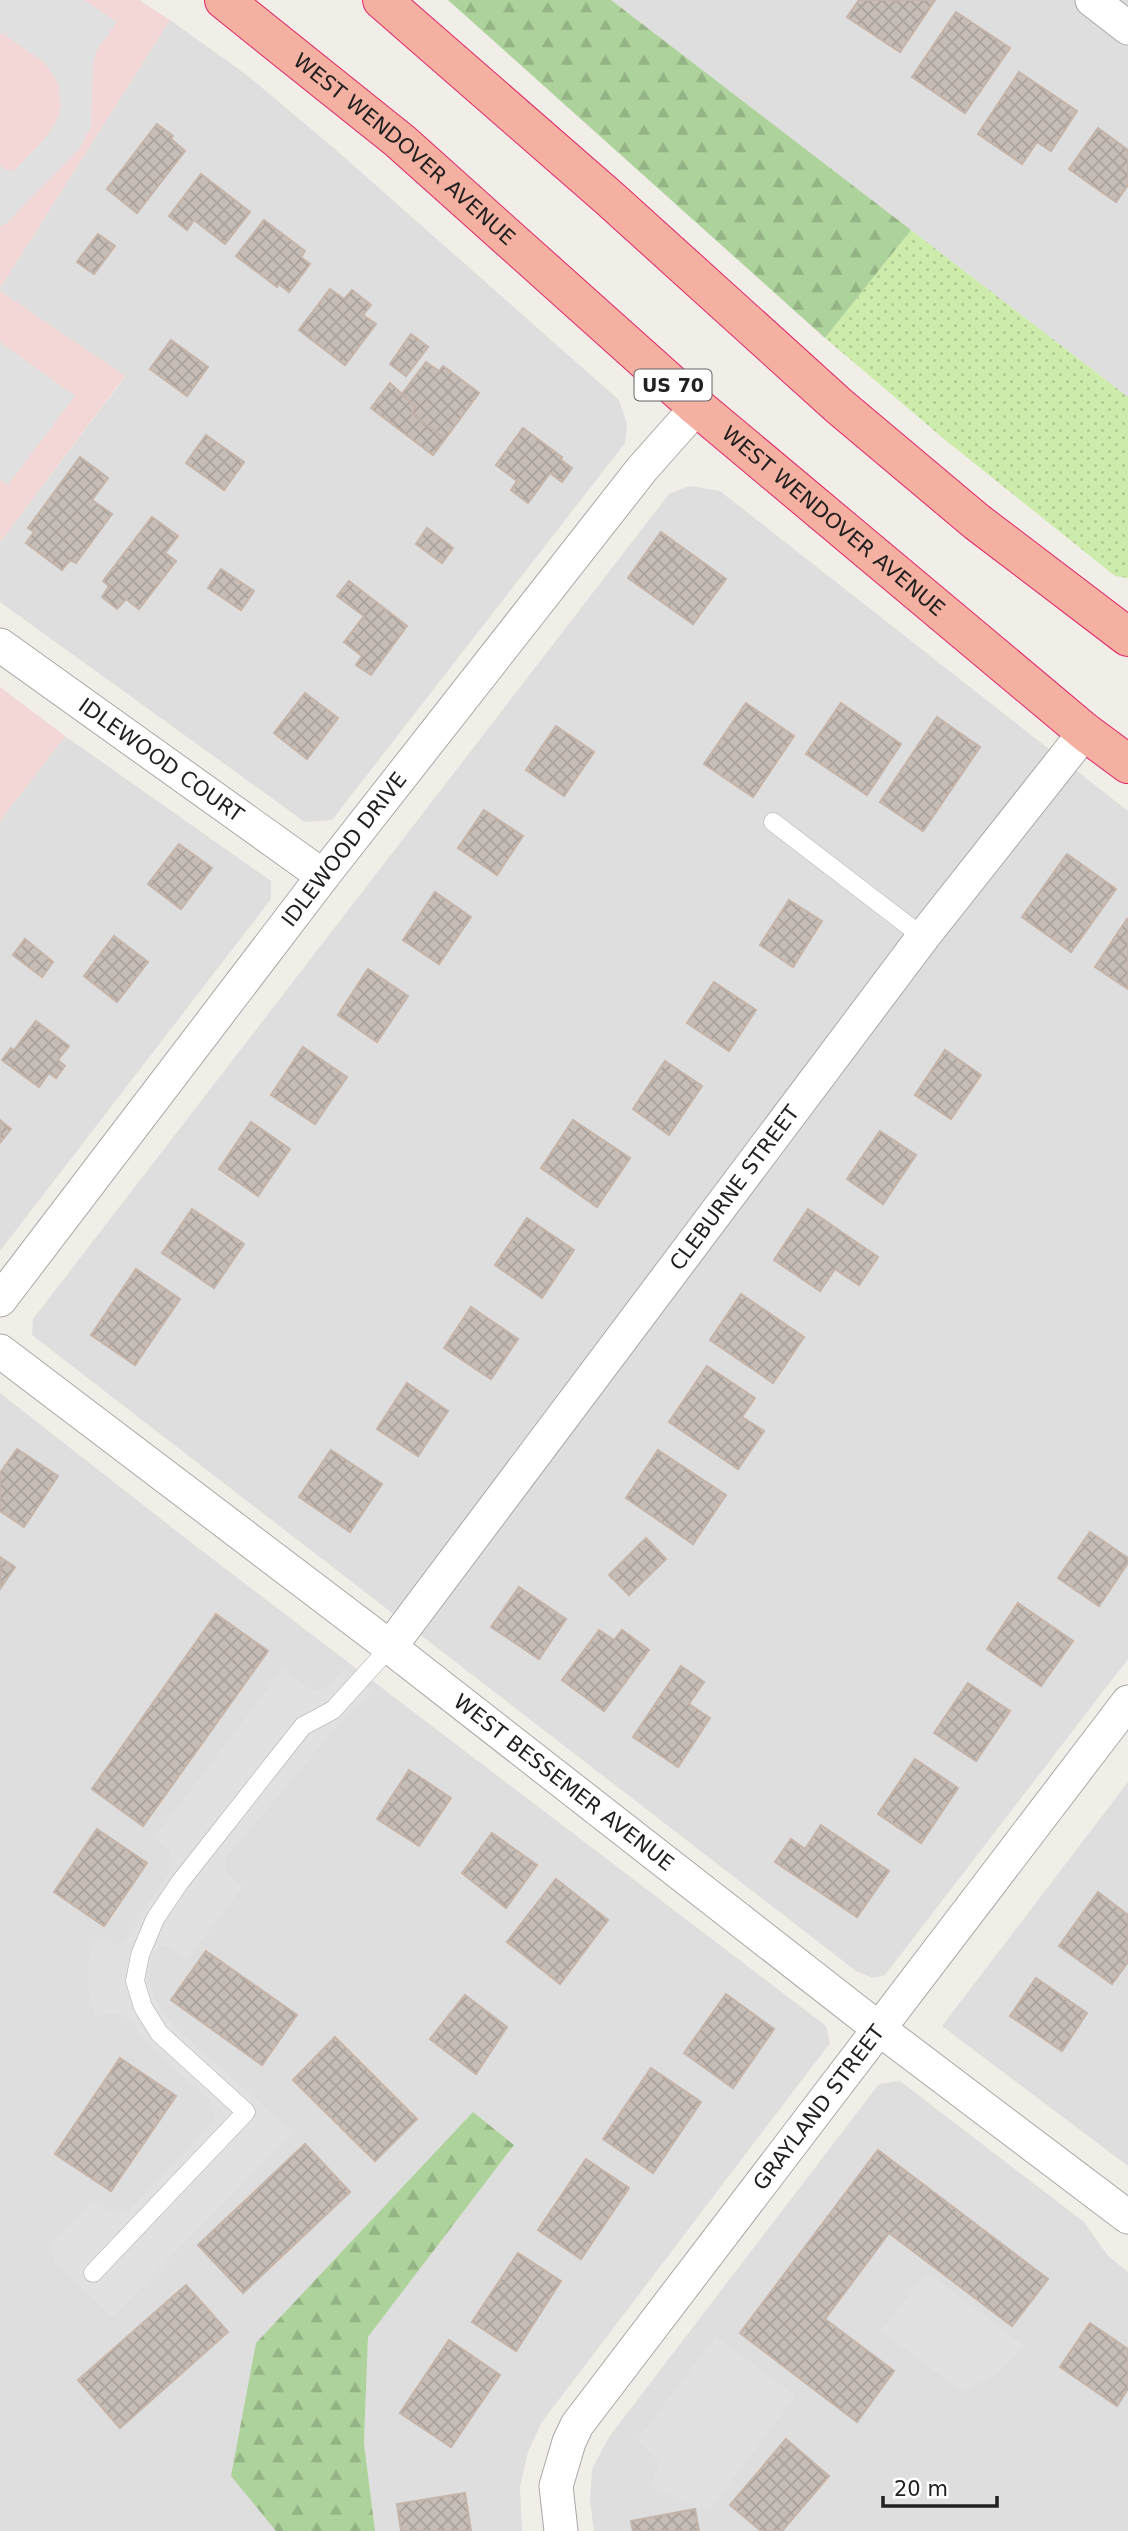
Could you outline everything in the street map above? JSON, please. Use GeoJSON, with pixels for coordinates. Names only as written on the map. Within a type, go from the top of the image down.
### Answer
{"type":"FeatureCollection","features":[{"type":"Feature","properties":{"kind":"highway","name":"WEST WENDOVER AVENUE"},"geometry":{"type":"LineString","coordinates":[[224,0],[400,141],[697,407],[1085,732],[1128,764]]}},
{"type":"Feature","properties":{"kind":"highway"},"geometry":{"type":"LineString","coordinates":[[382,0],[598,189],[839,406],[977,522],[1128,637]]}},
{"type":"Feature","properties":{"kind":"street"},"geometry":{"type":"LineString","coordinates":[[1092,0],[1128,28]]}},
{"type":"Feature","properties":{"kind":"street","name":"IDLEWOOD DRIVE"},"geometry":{"type":"LineString","coordinates":[[0,1300],[323,876],[642,470],[697,407]]}},
{"type":"Feature","properties":{"kind":"street","name":"IDLEWOOD COURT"},"geometry":{"type":"LineString","coordinates":[[0,645],[323,876]]}},
{"type":"Feature","properties":{"kind":"street","name":"CLEBURNE STREET"},"geometry":{"type":"LineString","coordinates":[[390,1647],[923,937],[1085,732]]}},
{"type":"Feature","properties":{"kind":"street","name":"WEST BESSEMER AVENUE"},"geometry":{"type":"LineString","coordinates":[[0,1351],[390,1647],[878,2028],[1128,2217]]}},
{"type":"Feature","properties":{"kind":"street","name":"GRAYLAND STREET"},"geometry":{"type":"LineString","coordinates":[[561,2531],[556,2486],[577,2425],[1128,1702]]}},
{"type":"Feature","properties":{"kind":"lane"},"geometry":{"type":"LineString","coordinates":[[773,822],[923,937]]}},
{"type":"Feature","properties":{"kind":"lane"},"geometry":{"type":"LineString","coordinates":[[93,2273],[246,2112],[159,2033],[143,2007],[135,1981],[140,1955],[155,1919],[180,1882],[303,1726],[333,1710],[390,1647]]}},
{"type":"Feature","properties":{"kind":"shaded area"},"geometry":{"type":"Polygon","coordinates":[[[0,0],[139,0],[170,20],[0,288],[0,0]]]}},
{"type":"Feature","properties":{"kind":"shaded area"},"geometry":{"type":"Polygon","coordinates":[[[0,0],[84,0],[117,22],[96,51],[91,127],[79,149],[6,224],[0,226],[0,165],[3,169],[14,171],[47,136],[58,118],[61,106],[58,83],[46,64],[4,34],[0,34],[0,0]]]}},
{"type":"Feature","properties":{"kind":"shaded area"},"geometry":{"type":"Polygon","coordinates":[[[611,0],[1128,0],[1128,397],[911,230],[611,0]]]}},
{"type":"Feature","properties":{"kind":"shaded area"},"geometry":{"type":"Polygon","coordinates":[[[170,20],[248,76],[336,150],[619,400],[627,424],[625,443],[332,820],[305,822],[0,602],[0,542],[125,377],[0,291],[0,288],[170,20]]]}},
{"type":"Feature","properties":{"kind":"shaded area"},"geometry":{"type":"Polygon","coordinates":[[[0,291],[125,376],[0,542],[0,291]]]}},
{"type":"Feature","properties":{"kind":"shaded area"},"geometry":{"type":"Polygon","coordinates":[[[0,342],[75,396],[8,485],[0,480],[0,342]]]}},
{"type":"Feature","properties":{"kind":"shaded area"},"geometry":{"type":"Polygon","coordinates":[[[690,486],[720,491],[1128,811],[1128,1659],[885,1975],[873,1978],[856,1971],[32,1335],[33,1319],[669,494],[690,486]]]}},
{"type":"Feature","properties":{"kind":"shaded area"},"geometry":{"type":"Polygon","coordinates":[[[0,687],[65,736],[0,821],[0,687]]]}},
{"type":"Feature","properties":{"kind":"shaded area"},"geometry":{"type":"Polygon","coordinates":[[[65,736],[271,881],[271,899],[0,1251],[0,821],[65,736]]]}},
{"type":"Feature","properties":{"kind":"shaded area"},"geometry":{"type":"Polygon","coordinates":[[[0,1393],[193,1544],[826,2026],[830,2043],[542,2422],[528,2452],[520,2486],[522,2531],[375,2531],[364,2443],[368,2337],[514,2145],[473,2112],[276,2531],[0,2531],[0,1393]]]}},
{"type":"Feature","properties":{"kind":"shaded area"},"geometry":{"type":"Polygon","coordinates":[[[344,1668],[375,1692],[346,1716],[226,1858],[225,1871],[243,1887],[187,1959],[168,1946],[160,1947],[152,1956],[149,1974],[153,1995],[161,2011],[178,2030],[293,2132],[112,2317],[53,2261],[52,2243],[92,2202],[116,2213],[129,2210],[213,2121],[214,2111],[210,2100],[157,2053],[141,2036],[131,2019],[113,2013],[95,2018],[87,1987],[88,1963],[95,1940],[118,1945],[128,1938],[141,1913],[170,1872],[173,1862],[169,1850],[154,1838],[283,1669],[310,1689],[321,1690],[328,1687],[344,1668]]]}},
{"type":"Feature","properties":{"kind":"shaded area"},"geometry":{"type":"Polygon","coordinates":[[[1128,1782],[1128,2166],[942,2026],[1128,1782]]]}},
{"type":"Feature","properties":{"kind":"shaded area"},"geometry":{"type":"Polygon","coordinates":[[[900,2081],[1084,2222],[1108,2256],[1128,2272],[1128,2531],[594,2531],[590,2501],[592,2469],[609,2437],[879,2084],[900,2081]]]}},
{"type":"Feature","properties":{"kind":"shaded area"},"geometry":{"type":"Polygon","coordinates":[[[927,2272],[1024,2346],[996,2375],[963,2392],[881,2331],[927,2272]]]}},
{"type":"Feature","properties":{"kind":"shaded area"},"geometry":{"type":"Polygon","coordinates":[[[716,2336],[796,2396],[708,2511],[651,2486],[659,2463],[637,2440],[716,2336]]]}},
{"type":"Feature","properties":{"kind":"green space"},"geometry":{"type":"Polygon","coordinates":[[[448,0],[611,0],[911,230],[825,338],[448,0]]]}},
{"type":"Feature","properties":{"kind":"green space"},"geometry":{"type":"Polygon","coordinates":[[[911,230],[1128,397],[1128,578],[1115,576],[949,443],[825,338],[911,230]]]}},
{"type":"Feature","properties":{"kind":"green space"},"geometry":{"type":"Polygon","coordinates":[[[473,2112],[514,2145],[368,2337],[364,2443],[375,2531],[276,2531],[231,2476],[256,2343],[473,2112]]]}},
{"type":"Feature","properties":{"kind":"building"},"geometry":{"type":"Polygon","coordinates":[[[859,0],[935,0],[900,52],[847,17],[859,0]]]}},
{"type":"Feature","properties":{"kind":"building"},"geometry":{"type":"Polygon","coordinates":[[[956,12],[1010,48],[965,113],[912,77],[956,12]]]}},
{"type":"Feature","properties":{"kind":"building"},"geometry":{"type":"Polygon","coordinates":[[[1019,72],[1077,111],[1051,151],[1037,142],[1022,164],[978,134],[1019,72]]]}},
{"type":"Feature","properties":{"kind":"building"},"geometry":{"type":"Polygon","coordinates":[[[157,124],[173,136],[171,139],[185,151],[137,213],[107,189],[157,124]]]}},
{"type":"Feature","properties":{"kind":"building"},"geometry":{"type":"Polygon","coordinates":[[[1098,128],[1128,150],[1128,185],[1116,202],[1069,169],[1098,128]]]}},
{"type":"Feature","properties":{"kind":"building"},"geometry":{"type":"Polygon","coordinates":[[[201,174],[250,212],[225,244],[194,220],[187,230],[169,216],[201,174]]]}},
{"type":"Feature","properties":{"kind":"building"},"geometry":{"type":"Polygon","coordinates":[[[264,220],[305,251],[301,257],[310,264],[289,292],[279,284],[277,287],[236,256],[264,220]]]}},
{"type":"Feature","properties":{"kind":"building"},"geometry":{"type":"Polygon","coordinates":[[[98,234],[115,246],[94,274],[77,262],[98,234]]]}},
{"type":"Feature","properties":{"kind":"building"},"geometry":{"type":"Polygon","coordinates":[[[330,289],[344,299],[352,290],[371,305],[363,315],[376,324],[345,365],[299,330],[330,289]]]}},
{"type":"Feature","properties":{"kind":"building"},"geometry":{"type":"Polygon","coordinates":[[[411,334],[428,347],[406,376],[390,364],[411,334]]]}},
{"type":"Feature","properties":{"kind":"building"},"geometry":{"type":"Polygon","coordinates":[[[171,340],[208,367],[187,396],[150,369],[171,340]]]}},
{"type":"Feature","properties":{"kind":"building"},"geometry":{"type":"Polygon","coordinates":[[[426,362],[439,371],[443,366],[479,393],[445,439],[411,413],[416,407],[401,395],[426,362]]]}},
{"type":"Feature","properties":{"kind":"building"},"geometry":{"type":"Polygon","coordinates":[[[390,383],[416,407],[411,413],[445,439],[433,455],[371,408],[390,383]]]}},
{"type":"Feature","properties":{"kind":"building"},"geometry":{"type":"Polygon","coordinates":[[[523,428],[562,457],[561,460],[572,468],[562,482],[550,473],[528,503],[511,490],[517,481],[496,465],[523,428]]]}},
{"type":"Feature","properties":{"kind":"building"},"geometry":{"type":"Polygon","coordinates":[[[206,435],[244,462],[224,490],[186,463],[206,435]]]}},
{"type":"Feature","properties":{"kind":"building"},"geometry":{"type":"Polygon","coordinates":[[[80,457],[108,478],[92,500],[112,514],[76,563],[70,560],[62,570],[26,543],[34,532],[28,528],[80,457]]]}},
{"type":"Feature","properties":{"kind":"building"},"geometry":{"type":"Polygon","coordinates":[[[152,517],[178,536],[165,553],[176,561],[139,609],[126,599],[117,609],[102,597],[109,586],[103,581],[152,517]]]}},
{"type":"Feature","properties":{"kind":"building"},"geometry":{"type":"Polygon","coordinates":[[[427,528],[453,548],[442,563],[416,544],[427,528]]]}},
{"type":"Feature","properties":{"kind":"building"},"geometry":{"type":"Polygon","coordinates":[[[661,532],[726,579],[693,624],[628,578],[661,532]]]}},
{"type":"Feature","properties":{"kind":"building"},"geometry":{"type":"Polygon","coordinates":[[[221,569],[254,591],[241,610],[208,588],[221,569]]]}},
{"type":"Feature","properties":{"kind":"building"},"geometry":{"type":"Polygon","coordinates":[[[349,581],[407,626],[371,675],[356,665],[362,656],[344,642],[364,616],[337,596],[349,581]]]}},
{"type":"Feature","properties":{"kind":"building"},"geometry":{"type":"Polygon","coordinates":[[[305,693],[338,718],[307,759],[274,733],[305,693]]]}},
{"type":"Feature","properties":{"kind":"building"},"geometry":{"type":"Polygon","coordinates":[[[746,703],[794,736],[753,797],[704,764],[746,703]]]}},
{"type":"Feature","properties":{"kind":"building"},"geometry":{"type":"Polygon","coordinates":[[[841,703],[901,744],[867,795],[806,754],[841,703]]]}},
{"type":"Feature","properties":{"kind":"building"},"geometry":{"type":"Polygon","coordinates":[[[937,717],[980,747],[923,831],[880,802],[937,717]]]}},
{"type":"Feature","properties":{"kind":"building"},"geometry":{"type":"Polygon","coordinates":[[[556,726],[594,752],[564,796],[526,770],[556,726]]]}},
{"type":"Feature","properties":{"kind":"building"},"geometry":{"type":"Polygon","coordinates":[[[484,810],[523,836],[497,875],[458,848],[484,810]]]}},
{"type":"Feature","properties":{"kind":"building"},"geometry":{"type":"Polygon","coordinates":[[[179,844],[212,868],[181,909],[148,884],[179,844]]]}},
{"type":"Feature","properties":{"kind":"building"},"geometry":{"type":"Polygon","coordinates":[[[1067,854],[1116,889],[1071,952],[1022,917],[1067,854]]]}},
{"type":"Feature","properties":{"kind":"building"},"geometry":{"type":"Polygon","coordinates":[[[435,892],[471,917],[439,964],[403,940],[435,892]]]}},
{"type":"Feature","properties":{"kind":"building"},"geometry":{"type":"Polygon","coordinates":[[[789,900],[822,921],[793,967],[760,945],[789,900]]]}},
{"type":"Feature","properties":{"kind":"building"},"geometry":{"type":"Polygon","coordinates":[[[1128,920],[1128,989],[1095,967],[1128,920]]]}},
{"type":"Feature","properties":{"kind":"building"},"geometry":{"type":"Polygon","coordinates":[[[114,936],[148,962],[117,1002],[84,976],[114,936]]]}},
{"type":"Feature","properties":{"kind":"building"},"geometry":{"type":"Polygon","coordinates":[[[25,939],[53,962],[42,977],[13,955],[25,939]]]}},
{"type":"Feature","properties":{"kind":"building"},"geometry":{"type":"Polygon","coordinates":[[[368,969],[408,996],[377,1042],[338,1015],[368,969]]]}},
{"type":"Feature","properties":{"kind":"building"},"geometry":{"type":"Polygon","coordinates":[[[714,982],[756,1010],[729,1051],[687,1023],[714,982]]]}},
{"type":"Feature","properties":{"kind":"building"},"geometry":{"type":"Polygon","coordinates":[[[36,1021],[69,1046],[58,1060],[65,1066],[56,1078],[49,1073],[39,1087],[2,1060],[11,1048],[14,1050],[36,1021]]]}},
{"type":"Feature","properties":{"kind":"building"},"geometry":{"type":"Polygon","coordinates":[[[303,1047],[347,1077],[315,1124],[271,1095],[303,1047]]]}},
{"type":"Feature","properties":{"kind":"building"},"geometry":{"type":"Polygon","coordinates":[[[945,1050],[981,1075],[951,1119],[915,1095],[945,1050]]]}},
{"type":"Feature","properties":{"kind":"building"},"geometry":{"type":"Polygon","coordinates":[[[665,1061],[702,1086],[669,1135],[633,1109],[665,1061]]]}},
{"type":"Feature","properties":{"kind":"building"},"geometry":{"type":"Polygon","coordinates":[[[0,1120],[11,1129],[0,1143],[0,1120]]]}},
{"type":"Feature","properties":{"kind":"building"},"geometry":{"type":"Polygon","coordinates":[[[573,1120],[630,1158],[597,1207],[541,1168],[573,1120]]]}},
{"type":"Feature","properties":{"kind":"building"},"geometry":{"type":"Polygon","coordinates":[[[251,1122],[290,1149],[258,1196],[219,1169],[251,1122]]]}},
{"type":"Feature","properties":{"kind":"building"},"geometry":{"type":"Polygon","coordinates":[[[880,1131],[916,1155],[883,1204],[847,1179],[880,1131]]]}},
{"type":"Feature","properties":{"kind":"building"},"geometry":{"type":"Polygon","coordinates":[[[192,1209],[244,1244],[214,1288],[162,1253],[192,1209]]]}},
{"type":"Feature","properties":{"kind":"building"},"geometry":{"type":"Polygon","coordinates":[[[808,1209],[878,1257],[859,1285],[835,1269],[820,1291],[774,1260],[808,1209]]]}},
{"type":"Feature","properties":{"kind":"building"},"geometry":{"type":"Polygon","coordinates":[[[527,1218],[574,1250],[542,1298],[495,1265],[527,1218]]]}},
{"type":"Feature","properties":{"kind":"building"},"geometry":{"type":"Polygon","coordinates":[[[136,1269],[180,1299],[135,1365],[91,1335],[136,1269]]]}},
{"type":"Feature","properties":{"kind":"building"},"geometry":{"type":"Polygon","coordinates":[[[741,1294],[804,1337],[773,1383],[710,1340],[741,1294]]]}},
{"type":"Feature","properties":{"kind":"building"},"geometry":{"type":"Polygon","coordinates":[[[471,1307],[518,1339],[491,1379],[444,1348],[471,1307]]]}},
{"type":"Feature","properties":{"kind":"building"},"geometry":{"type":"Polygon","coordinates":[[[707,1366],[755,1398],[742,1417],[764,1431],[738,1469],[669,1422],[707,1366]]]}},
{"type":"Feature","properties":{"kind":"building"},"geometry":{"type":"Polygon","coordinates":[[[407,1383],[448,1411],[418,1456],[377,1429],[407,1383]]]}},
{"type":"Feature","properties":{"kind":"building"},"geometry":{"type":"Polygon","coordinates":[[[17,1449],[58,1476],[24,1527],[0,1511],[0,1473],[17,1449]]]}},
{"type":"Feature","properties":{"kind":"building"},"geometry":{"type":"Polygon","coordinates":[[[331,1450],[382,1484],[350,1532],[299,1497],[331,1450]]]}},
{"type":"Feature","properties":{"kind":"building"},"geometry":{"type":"Polygon","coordinates":[[[658,1450],[726,1495],[693,1544],[626,1498],[658,1450]]]}},
{"type":"Feature","properties":{"kind":"building"},"geometry":{"type":"Polygon","coordinates":[[[1090,1532],[1128,1558],[1128,1563],[1099,1606],[1058,1578],[1090,1532]]]}},
{"type":"Feature","properties":{"kind":"building"},"geometry":{"type":"Polygon","coordinates":[[[646,1538],[666,1559],[629,1595],[609,1575],[646,1538]]]}},
{"type":"Feature","properties":{"kind":"building"},"geometry":{"type":"Polygon","coordinates":[[[0,1557],[15,1567],[0,1589],[0,1557]]]}},
{"type":"Feature","properties":{"kind":"building"},"geometry":{"type":"Polygon","coordinates":[[[519,1587],[566,1619],[539,1659],[491,1627],[519,1587]]]}},
{"type":"Feature","properties":{"kind":"building"},"geometry":{"type":"Polygon","coordinates":[[[1018,1603],[1073,1641],[1041,1686],[987,1649],[1018,1603]]]}},
{"type":"Feature","properties":{"kind":"building"},"geometry":{"type":"Polygon","coordinates":[[[216,1614],[268,1651],[143,1826],[92,1789],[216,1614]]]}},
{"type":"Feature","properties":{"kind":"building"},"geometry":{"type":"Polygon","coordinates":[[[599,1630],[614,1640],[622,1630],[649,1650],[604,1711],[562,1680],[599,1630]]]}},
{"type":"Feature","properties":{"kind":"building"},"geometry":{"type":"Polygon","coordinates":[[[681,1666],[704,1682],[689,1704],[710,1718],[678,1767],[633,1737],[681,1666]]]}},
{"type":"Feature","properties":{"kind":"building"},"geometry":{"type":"Polygon","coordinates":[[[968,1683],[1010,1711],[976,1761],[934,1733],[968,1683]]]}},
{"type":"Feature","properties":{"kind":"building"},"geometry":{"type":"Polygon","coordinates":[[[915,1759],[958,1788],[921,1843],[878,1814],[915,1759]]]}},
{"type":"Feature","properties":{"kind":"building"},"geometry":{"type":"Polygon","coordinates":[[[409,1770],[451,1798],[419,1846],[377,1819],[409,1770]]]}},
{"type":"Feature","properties":{"kind":"building"},"geometry":{"type":"Polygon","coordinates":[[[821,1825],[889,1871],[857,1917],[775,1862],[791,1839],[805,1849],[821,1825]]]}},
{"type":"Feature","properties":{"kind":"building"},"geometry":{"type":"Polygon","coordinates":[[[97,1829],[147,1863],[104,1926],[54,1892],[97,1829]]]}},
{"type":"Feature","properties":{"kind":"building"},"geometry":{"type":"Polygon","coordinates":[[[492,1833],[537,1865],[506,1908],[462,1873],[492,1833]]]}},
{"type":"Feature","properties":{"kind":"building"},"geometry":{"type":"Polygon","coordinates":[[[556,1879],[608,1920],[560,1984],[507,1942],[556,1879]]]}},
{"type":"Feature","properties":{"kind":"building"},"geometry":{"type":"Polygon","coordinates":[[[1098,1892],[1128,1915],[1128,1962],[1112,1984],[1059,1946],[1098,1892]]]}},
{"type":"Feature","properties":{"kind":"building"},"geometry":{"type":"Polygon","coordinates":[[[206,1951],[297,2015],[262,2065],[171,2000],[206,1951]]]}},
{"type":"Feature","properties":{"kind":"building"},"geometry":{"type":"Polygon","coordinates":[[[1036,1978],[1087,2013],[1062,2051],[1010,2016],[1036,1978]]]}},
{"type":"Feature","properties":{"kind":"building"},"geometry":{"type":"Polygon","coordinates":[[[726,1994],[774,2029],[733,2088],[684,2053],[726,1994]]]}},
{"type":"Feature","properties":{"kind":"building"},"geometry":{"type":"Polygon","coordinates":[[[465,1995],[507,2027],[476,2074],[430,2039],[465,1995]]]}},
{"type":"Feature","properties":{"kind":"building"},"geometry":{"type":"Polygon","coordinates":[[[335,2037],[417,2119],[375,2161],[293,2080],[335,2037]]]}},
{"type":"Feature","properties":{"kind":"building"},"geometry":{"type":"Polygon","coordinates":[[[120,2058],[176,2096],[111,2191],[55,2154],[120,2058]]]}},
{"type":"Feature","properties":{"kind":"building"},"geometry":{"type":"Polygon","coordinates":[[[651,2068],[701,2102],[653,2173],[603,2139],[651,2068]]]}},
{"type":"Feature","properties":{"kind":"building"},"geometry":{"type":"Polygon","coordinates":[[[305,2144],[350,2192],[243,2293],[198,2245],[305,2144]]]}},
{"type":"Feature","properties":{"kind":"building"},"geometry":{"type":"Polygon","coordinates":[[[878,2150],[1048,2279],[1012,2326],[889,2233],[825,2319],[894,2371],[857,2422],[740,2333],[878,2150]]]}},
{"type":"Feature","properties":{"kind":"building"},"geometry":{"type":"Polygon","coordinates":[[[586,2159],[629,2188],[581,2259],[538,2230],[586,2159]]]}},
{"type":"Feature","properties":{"kind":"building"},"geometry":{"type":"Polygon","coordinates":[[[518,2253],[561,2281],[516,2351],[472,2322],[518,2253]]]}},
{"type":"Feature","properties":{"kind":"building"},"geometry":{"type":"Polygon","coordinates":[[[186,2285],[228,2332],[120,2428],[78,2380],[186,2285]]]}},
{"type":"Feature","properties":{"kind":"building"},"geometry":{"type":"Polygon","coordinates":[[[1090,2323],[1128,2349],[1128,2389],[1117,2406],[1060,2367],[1090,2323]]]}},
{"type":"Feature","properties":{"kind":"building"},"geometry":{"type":"Polygon","coordinates":[[[449,2340],[500,2375],[451,2447],[400,2413],[449,2340]]]}},
{"type":"Feature","properties":{"kind":"building"},"geometry":{"type":"Polygon","coordinates":[[[786,2439],[829,2476],[782,2531],[761,2531],[730,2505],[786,2439]]]}},
{"type":"Feature","properties":{"kind":"building"},"geometry":{"type":"Polygon","coordinates":[[[465,2493],[471,2531],[401,2531],[397,2504],[465,2493]]]}},
{"type":"Feature","properties":{"kind":"building"},"geometry":{"type":"Polygon","coordinates":[[[695,2509],[699,2531],[633,2531],[631,2521],[695,2509]]]}}]}
